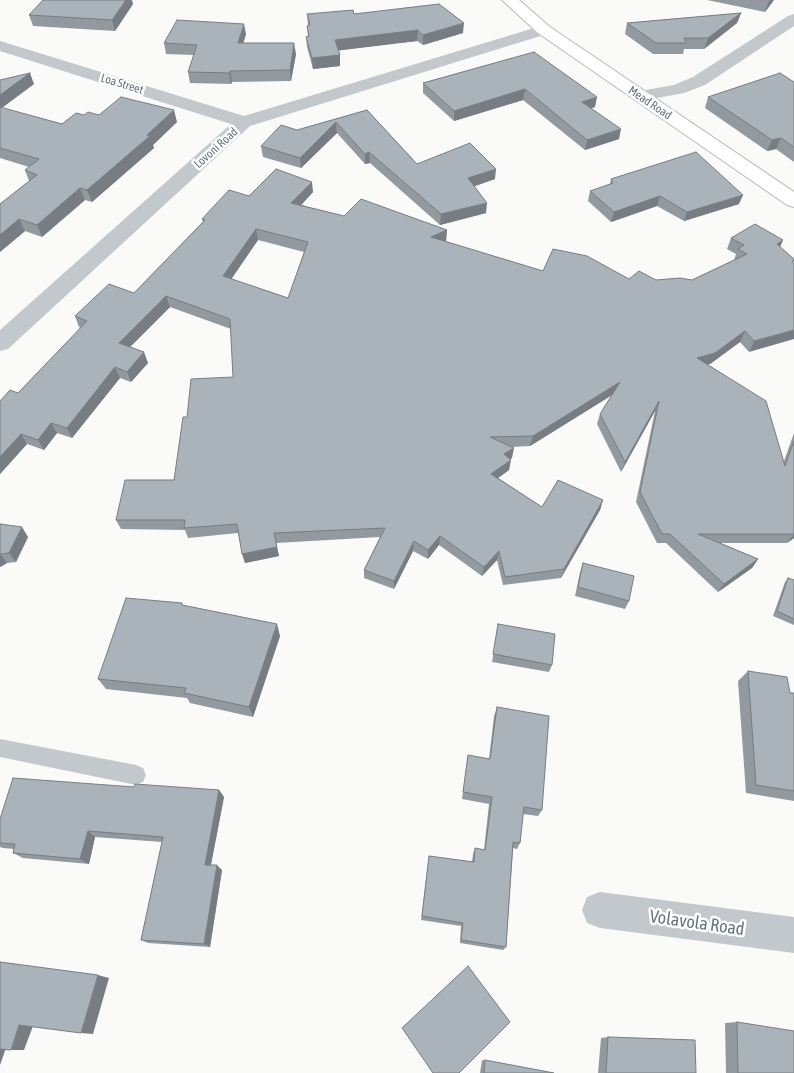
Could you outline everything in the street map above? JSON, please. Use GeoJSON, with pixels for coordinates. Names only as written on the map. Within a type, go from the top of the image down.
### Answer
{"type":"FeatureCollection","features":[{"type":"Feature","properties":{"kind":"main road","name":"Mead Road"},"geometry":{"type":"LineString","coordinates":[[510,0],[544,30],[794,201]]}},
{"type":"Feature","properties":{"kind":"street"},"geometry":{"type":"LineString","coordinates":[[640,96],[678,89],[699,81],[794,19]]}},
{"type":"Feature","properties":{"kind":"street","name":"Lovoni Road"},"geometry":{"type":"LineString","coordinates":[[2,339],[244,122],[544,30]]}},
{"type":"Feature","properties":{"kind":"street","name":"Loa Street"},"geometry":{"type":"LineString","coordinates":[[0,46],[244,122]]}},
{"type":"Feature","properties":{"kind":"street","name":"Volavola Road"},"geometry":{"type":"LineString","coordinates":[[600,910],[794,936]]}},
{"type":"Feature","properties":{"kind":"lane"},"geometry":{"type":"LineString","coordinates":[[0,748],[136,775]]}},
{"type":"Feature","properties":{"kind":"building"},"geometry":{"type":"Polygon","coordinates":[[[43,0],[126,0],[112,20],[29,15],[43,0]]]}},
{"type":"Feature","properties":{"kind":"building"},"geometry":{"type":"Polygon","coordinates":[[[439,4],[464,23],[423,35],[418,30],[335,40],[340,55],[312,58],[306,37],[309,36],[307,26],[310,25],[307,14],[353,10],[354,14],[439,4]]]}},
{"type":"Feature","properties":{"kind":"building"},"geometry":{"type":"Polygon","coordinates":[[[741,13],[708,38],[684,38],[686,43],[656,43],[627,23],[741,13]]]}},
{"type":"Feature","properties":{"kind":"building"},"geometry":{"type":"Polygon","coordinates":[[[177,20],[244,24],[238,43],[294,43],[290,70],[230,71],[229,73],[188,72],[197,45],[164,43],[177,20]]]}},
{"type":"Feature","properties":{"kind":"building"},"geometry":{"type":"Polygon","coordinates":[[[534,52],[597,97],[582,102],[621,129],[587,140],[525,89],[454,111],[423,83],[534,52]]]}},
{"type":"Feature","properties":{"kind":"building"},"geometry":{"type":"Polygon","coordinates":[[[30,73],[0,95],[0,80],[30,73]]]}},
{"type":"Feature","properties":{"kind":"building"},"geometry":{"type":"Polygon","coordinates":[[[780,73],[794,82],[794,147],[781,138],[772,140],[708,97],[780,73]]]}},
{"type":"Feature","properties":{"kind":"building"},"geometry":{"type":"Polygon","coordinates":[[[121,97],[174,110],[147,135],[150,136],[87,190],[80,188],[37,225],[19,219],[0,235],[0,204],[37,175],[25,170],[39,159],[0,148],[0,107],[62,124],[76,113],[84,115],[88,112],[99,115],[121,97]]]}},
{"type":"Feature","properties":{"kind":"building"},"geometry":{"type":"Polygon","coordinates":[[[367,110],[417,164],[470,143],[496,169],[468,178],[487,203],[441,214],[369,152],[365,154],[336,122],[300,158],[261,146],[281,125],[297,130],[367,110]]]}},
{"type":"Feature","properties":{"kind":"building"},"geometry":{"type":"Polygon","coordinates":[[[696,152],[743,195],[687,212],[660,196],[614,212],[590,191],[613,183],[611,179],[696,152]]]}},
{"type":"Feature","properties":{"kind":"building"},"geometry":{"type":"Polygon","coordinates":[[[276,169],[312,182],[291,203],[344,216],[361,199],[447,230],[431,237],[543,271],[553,249],[587,256],[629,279],[639,271],[656,280],[680,278],[692,280],[747,254],[738,249],[744,245],[731,238],[755,224],[783,240],[777,244],[794,259],[792,261],[794,264],[794,330],[754,341],[745,331],[715,353],[697,358],[766,401],[785,466],[794,441],[794,534],[698,534],[758,559],[724,584],[670,534],[662,534],[640,492],[659,401],[625,462],[600,414],[620,382],[533,436],[490,437],[514,448],[504,454],[511,460],[491,474],[542,507],[558,480],[603,500],[564,569],[505,577],[499,551],[484,567],[440,536],[428,550],[414,541],[394,581],[364,570],[385,528],[274,533],[277,547],[242,554],[237,524],[184,528],[185,520],[116,520],[125,480],[174,480],[183,417],[187,417],[191,379],[233,377],[230,319],[166,296],[119,343],[144,352],[127,372],[115,367],[67,428],[51,423],[38,440],[21,434],[0,457],[0,401],[10,390],[18,393],[87,321],[75,316],[109,284],[134,293],[205,220],[202,219],[229,190],[249,196],[276,169]],[[256,229],[223,276],[288,298],[308,242],[256,229]]]}},
{"type":"Feature","properties":{"kind":"building"},"geometry":{"type":"Polygon","coordinates":[[[0,524],[22,527],[9,553],[0,554],[0,524]]]}},
{"type":"Feature","properties":{"kind":"building"},"geometry":{"type":"Polygon","coordinates":[[[583,563],[634,576],[629,601],[578,587],[583,563]]]}},
{"type":"Feature","properties":{"kind":"building"},"geometry":{"type":"Polygon","coordinates":[[[788,578],[794,580],[794,619],[777,611],[788,578]]]}},
{"type":"Feature","properties":{"kind":"building"},"geometry":{"type":"Polygon","coordinates":[[[126,598],[182,603],[182,605],[277,624],[249,707],[184,693],[186,688],[98,679],[126,598]]]}},
{"type":"Feature","properties":{"kind":"building"},"geometry":{"type":"Polygon","coordinates":[[[498,624],[555,634],[552,665],[493,654],[498,624]]]}},
{"type":"Feature","properties":{"kind":"building"},"geometry":{"type":"Polygon","coordinates":[[[748,671],[787,677],[790,693],[794,693],[794,791],[756,785],[748,671]]]}},
{"type":"Feature","properties":{"kind":"building"},"geometry":{"type":"Polygon","coordinates":[[[497,707],[549,716],[542,810],[524,807],[520,843],[513,842],[506,947],[461,940],[463,923],[422,916],[429,856],[474,862],[475,848],[485,850],[492,797],[463,792],[468,755],[490,759],[497,707]]]}},
{"type":"Feature","properties":{"kind":"building"},"geometry":{"type":"Polygon","coordinates":[[[13,778],[134,787],[135,784],[219,790],[205,865],[217,865],[204,944],[141,940],[163,837],[88,831],[80,859],[13,853],[15,844],[0,843],[0,819],[13,778]]]}},
{"type":"Feature","properties":{"kind":"building"},"geometry":{"type":"Polygon","coordinates":[[[0,962],[98,975],[81,1033],[19,1025],[11,1050],[0,1049],[0,962]]]}},
{"type":"Feature","properties":{"kind":"building"},"geometry":{"type":"Polygon","coordinates":[[[468,966],[510,1022],[459,1073],[433,1073],[402,1028],[468,966]]]}},
{"type":"Feature","properties":{"kind":"building"},"geometry":{"type":"Polygon","coordinates":[[[737,1022],[794,1031],[794,1073],[738,1073],[737,1022]]]}},
{"type":"Feature","properties":{"kind":"building"},"geometry":{"type":"Polygon","coordinates":[[[608,1037],[695,1040],[696,1073],[606,1073],[608,1037]]]}},
{"type":"Feature","properties":{"kind":"building"},"geometry":{"type":"Polygon","coordinates":[[[485,1060],[554,1073],[484,1073],[485,1060]]]}}]}
